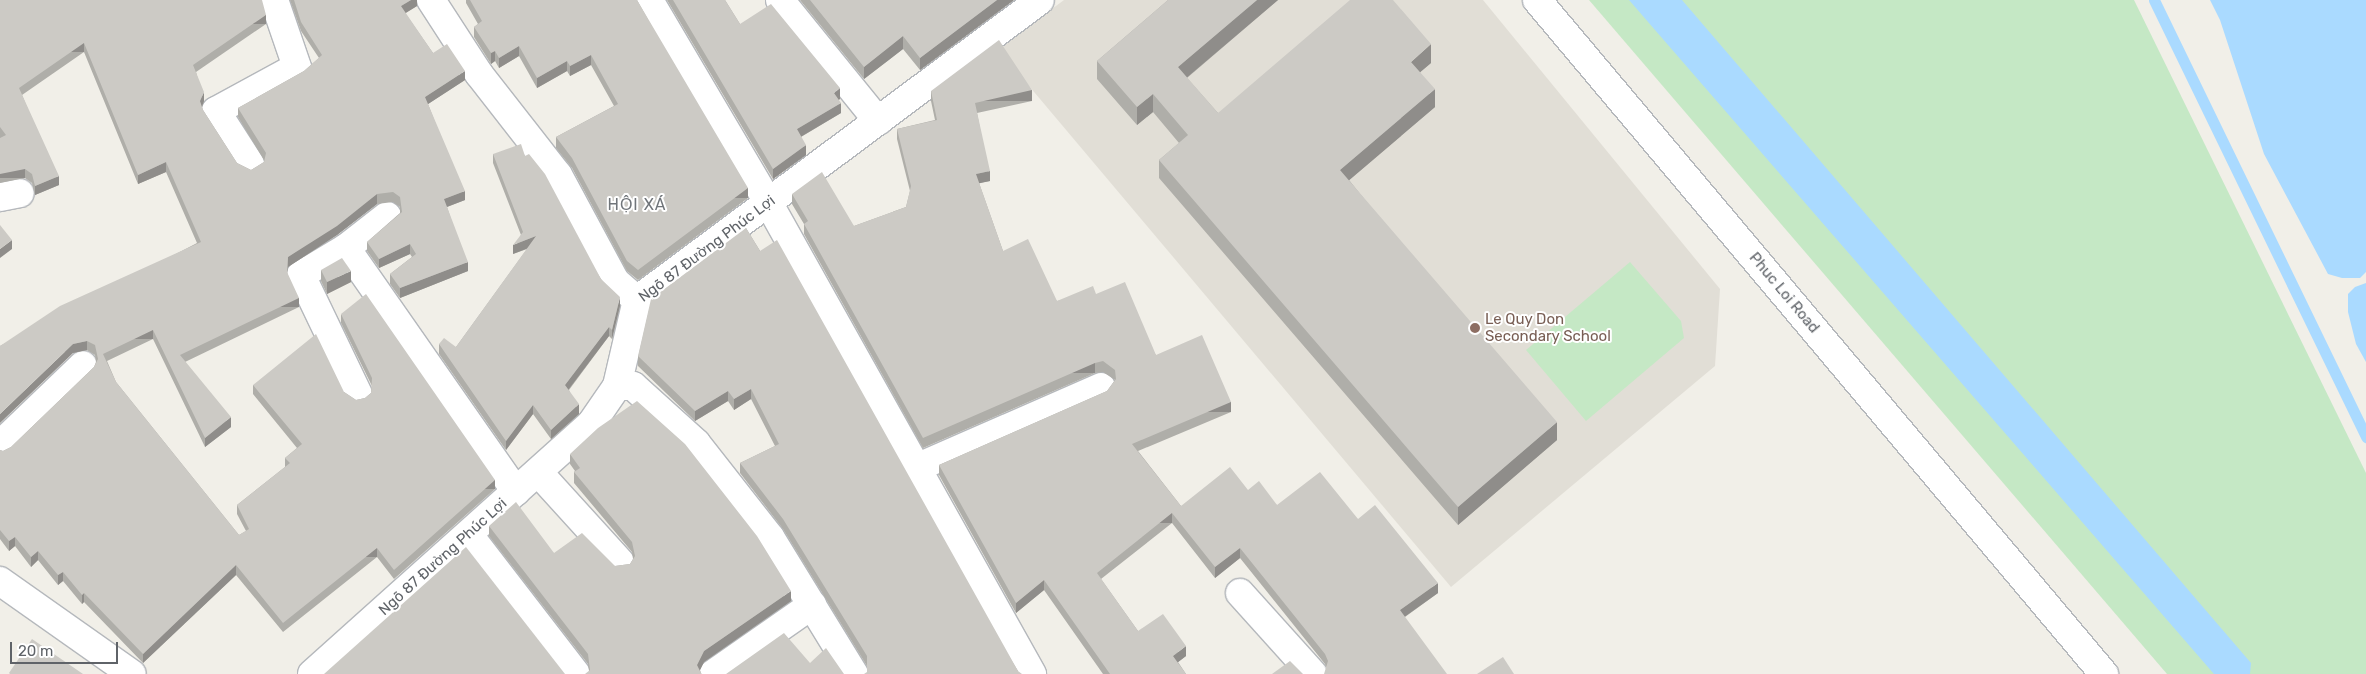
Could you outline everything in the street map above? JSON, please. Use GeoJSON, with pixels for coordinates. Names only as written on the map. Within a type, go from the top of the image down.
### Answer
{"type":"FeatureCollection","features":[{"type":"Feature","properties":{"kind":"street"},"geometry":{"type":"LineString","coordinates":[[250,164],[216,111],[297,67],[274,0]]}},
{"type":"Feature","properties":{"kind":"street"},"geometry":{"type":"LineString","coordinates":[[431,0],[479,74],[558,175],[615,280],[637,300]]}},
{"type":"Feature","properties":{"kind":"street"},"geometry":{"type":"LineString","coordinates":[[649,0],[768,202],[1032,674]]}},
{"type":"Feature","properties":{"kind":"street"},"geometry":{"type":"LineString","coordinates":[[780,0],[878,121]]}},
{"type":"Feature","properties":{"kind":"street","name":"Ngõ 87 Đường Phúc Lợi"},"geometry":{"type":"LineString","coordinates":[[312,674],[591,424],[617,386],[637,300],[1040,0]]}},
{"type":"Feature","properties":{"kind":"street"},"geometry":{"type":"LineString","coordinates":[[1537,0],[2104,674]]}},
{"type":"Feature","properties":{"kind":"street"},"geometry":{"type":"LineString","coordinates":[[358,394],[301,275],[346,248],[387,216]]}},
{"type":"Feature","properties":{"kind":"street"},"geometry":{"type":"LineString","coordinates":[[346,248],[516,492]]}},
{"type":"Feature","properties":{"kind":"street"},"geometry":{"type":"LineString","coordinates":[[0,445],[83,365]]}},
{"type":"Feature","properties":{"kind":"street"},"geometry":{"type":"LineString","coordinates":[[617,386],[632,386],[696,443],[770,537],[854,674]]}},
{"type":"Feature","properties":{"kind":"street"},"geometry":{"type":"LineString","coordinates":[[916,468],[1101,387]]}},
{"type":"Feature","properties":{"kind":"street"},"geometry":{"type":"LineString","coordinates":[[538,472],[620,562]]}},
{"type":"Feature","properties":{"kind":"street"},"geometry":{"type":"LineString","coordinates":[[469,535],[576,674]]}},
{"type":"Feature","properties":{"kind":"street"},"geometry":{"type":"LineString","coordinates":[[0,581],[132,674]]}},
{"type":"Feature","properties":{"kind":"street"},"geometry":{"type":"LineString","coordinates":[[1240,593],[1313,674]]}},
{"type":"Feature","properties":{"kind":"street"},"geometry":{"type":"LineString","coordinates":[[713,674],[812,605]]}},
{"type":"Feature","properties":{"kind":"shaded area","name":"Le Quy Don Secondary School"},"geometry":{"type":"Polygon","coordinates":[[[1064,0],[1483,0],[1720,289],[1715,366],[1451,587],[998,49],[1064,0]]]}},
{"type":"Feature","properties":{"kind":"green space"},"geometry":{"type":"Polygon","coordinates":[[[1589,0],[2134,0],[2366,473],[2366,674],[2167,674],[1589,0]]]}},
{"type":"Feature","properties":{"kind":"green space"},"geometry":{"type":"Polygon","coordinates":[[[1630,262],[1681,321],[1684,338],[1586,421],[1526,350],[1630,262]]]}},
{"type":"Feature","properties":{"kind":"water"},"geometry":{"type":"Polygon","coordinates":[[[1629,0],[1682,0],[2251,663],[2250,674],[2214,674],[1629,0]]]}},
{"type":"Feature","properties":{"kind":"water"},"geometry":{"type":"Polygon","coordinates":[[[2210,0],[2366,0],[2366,272],[2360,278],[2342,278],[2328,274],[2264,154],[2220,20],[2210,0]]]}},
{"type":"Feature","properties":{"kind":"water"},"geometry":{"type":"Polygon","coordinates":[[[2366,283],[2366,362],[2356,344],[2348,312],[2348,294],[2355,287],[2366,283]]]}},
{"type":"Feature","properties":{"kind":"building"},"geometry":{"type":"Polygon","coordinates":[[[0,0],[262,0],[266,15],[193,65],[204,92],[200,101],[203,110],[237,163],[251,170],[264,162],[266,153],[238,108],[304,71],[322,55],[301,22],[294,0],[411,0],[401,6],[433,53],[447,44],[465,71],[425,97],[465,191],[444,199],[468,262],[400,288],[390,274],[416,254],[410,244],[379,259],[367,242],[402,212],[400,197],[393,192],[377,194],[337,226],[288,257],[287,272],[299,298],[180,355],[231,417],[205,438],[153,330],[103,354],[116,382],[239,535],[249,529],[237,505],[290,463],[285,458],[302,444],[253,385],[316,334],[344,392],[356,400],[365,398],[371,393],[372,378],[341,314],[366,294],[495,480],[394,570],[377,548],[283,623],[236,565],[143,654],[84,593],[82,595],[63,572],[58,575],[38,551],[31,557],[15,537],[9,541],[0,530],[0,450],[3,451],[11,447],[94,367],[98,359],[95,345],[87,341],[73,344],[0,414],[0,346],[60,306],[201,242],[166,162],[138,175],[84,43],[19,88],[59,176],[35,186],[32,174],[25,169],[0,174],[0,138],[6,135],[0,127],[0,0]]]}},
{"type":"Feature","properties":{"kind":"building"},"geometry":{"type":"Polygon","coordinates":[[[470,0],[637,0],[748,188],[638,270],[627,261],[572,158],[556,137],[618,104],[591,55],[570,66],[567,61],[537,78],[519,46],[499,58],[495,51],[491,53],[474,27],[482,21],[470,0]]]}},
{"type":"Feature","properties":{"kind":"building"},"geometry":{"type":"Polygon","coordinates":[[[673,0],[725,0],[740,24],[771,4],[840,88],[834,93],[841,103],[797,129],[806,145],[773,169],[673,0]]]}},
{"type":"Feature","properties":{"kind":"building"},"geometry":{"type":"Polygon","coordinates":[[[810,0],[997,0],[920,58],[903,36],[864,67],[810,0]]]}},
{"type":"Feature","properties":{"kind":"building"},"geometry":{"type":"Polygon","coordinates":[[[1168,0],[1257,0],[1178,67],[1218,113],[1350,0],[1393,0],[1431,44],[1411,62],[1435,89],[1340,170],[1557,422],[1458,507],[1159,160],[1188,135],[1153,94],[1137,107],[1097,61],[1168,0]]]}},
{"type":"Feature","properties":{"kind":"building"},"geometry":{"type":"Polygon","coordinates":[[[999,40],[1032,90],[975,103],[990,171],[976,174],[1003,251],[1028,239],[1057,301],[1093,286],[1096,294],[1125,282],[1156,355],[1202,335],[1231,402],[1132,444],[1181,506],[1230,467],[1248,490],[1259,481],[1277,505],[1320,472],[1358,519],[1375,505],[1438,583],[1400,610],[1447,674],[1324,674],[1328,661],[1325,654],[1240,548],[1215,567],[1172,513],[1097,573],[1138,631],[1163,614],[1186,646],[1173,656],[1186,674],[1110,674],[1044,580],[1016,603],[939,465],[1107,391],[1116,379],[1115,370],[1103,361],[1095,363],[923,438],[804,224],[808,221],[792,194],[822,172],[854,226],[906,207],[911,186],[897,129],[937,120],[931,91],[999,40]]]}},
{"type":"Feature","properties":{"kind":"building"},"geometry":{"type":"Polygon","coordinates":[[[521,144],[525,156],[529,154],[545,174],[601,279],[620,297],[612,330],[609,327],[565,385],[579,404],[551,430],[533,405],[506,441],[439,344],[444,338],[456,347],[536,236],[513,245],[523,232],[493,154],[521,144]]]}},
{"type":"Feature","properties":{"kind":"building"},"geometry":{"type":"Polygon","coordinates":[[[0,225],[12,240],[0,249],[0,225]]]}},
{"type":"Feature","properties":{"kind":"building"},"geometry":{"type":"Polygon","coordinates":[[[746,228],[760,251],[777,240],[1018,671],[1022,674],[864,674],[867,672],[867,656],[783,519],[740,463],[779,444],[751,389],[734,399],[728,391],[695,411],[638,356],[651,299],[746,228]]]}},
{"type":"Feature","properties":{"kind":"building"},"geometry":{"type":"Polygon","coordinates":[[[342,258],[351,271],[327,282],[321,270],[342,258]]]}},
{"type":"Feature","properties":{"kind":"building"},"geometry":{"type":"Polygon","coordinates":[[[637,401],[685,444],[757,536],[791,591],[704,651],[697,665],[702,674],[585,674],[590,670],[588,654],[489,526],[516,502],[554,553],[582,533],[615,566],[630,564],[635,556],[632,542],[574,472],[580,468],[570,454],[598,428],[637,401]]]}},
{"type":"Feature","properties":{"kind":"building"},"geometry":{"type":"Polygon","coordinates":[[[466,547],[565,674],[324,674],[466,547]]]}},
{"type":"Feature","properties":{"kind":"building"},"geometry":{"type":"Polygon","coordinates":[[[784,633],[810,663],[826,648],[844,674],[726,674],[784,633]]]}},
{"type":"Feature","properties":{"kind":"building"},"geometry":{"type":"Polygon","coordinates":[[[32,639],[83,674],[10,674],[32,639]]]}},
{"type":"Feature","properties":{"kind":"building"},"geometry":{"type":"Polygon","coordinates":[[[1503,657],[1514,674],[1477,674],[1503,657]]]}},
{"type":"Feature","properties":{"kind":"building"},"geometry":{"type":"Polygon","coordinates":[[[1290,661],[1303,674],[1272,674],[1290,661]]]}},
{"type":"Feature","properties":{"kind":"waterway"},"geometry":{"type":"LineString","coordinates":[[2154,0],[2366,437]]}},
{"type":"Feature","properties":{"kind":"place","name":"Le Quy Don Secondary School"},"geometry":{"type":"Point","coordinates":[1475,328]}},
{"type":"Feature","properties":{"kind":"district","name":"HỘI XÁ"},"geometry":{"type":"Point","coordinates":[637,205]}}]}
